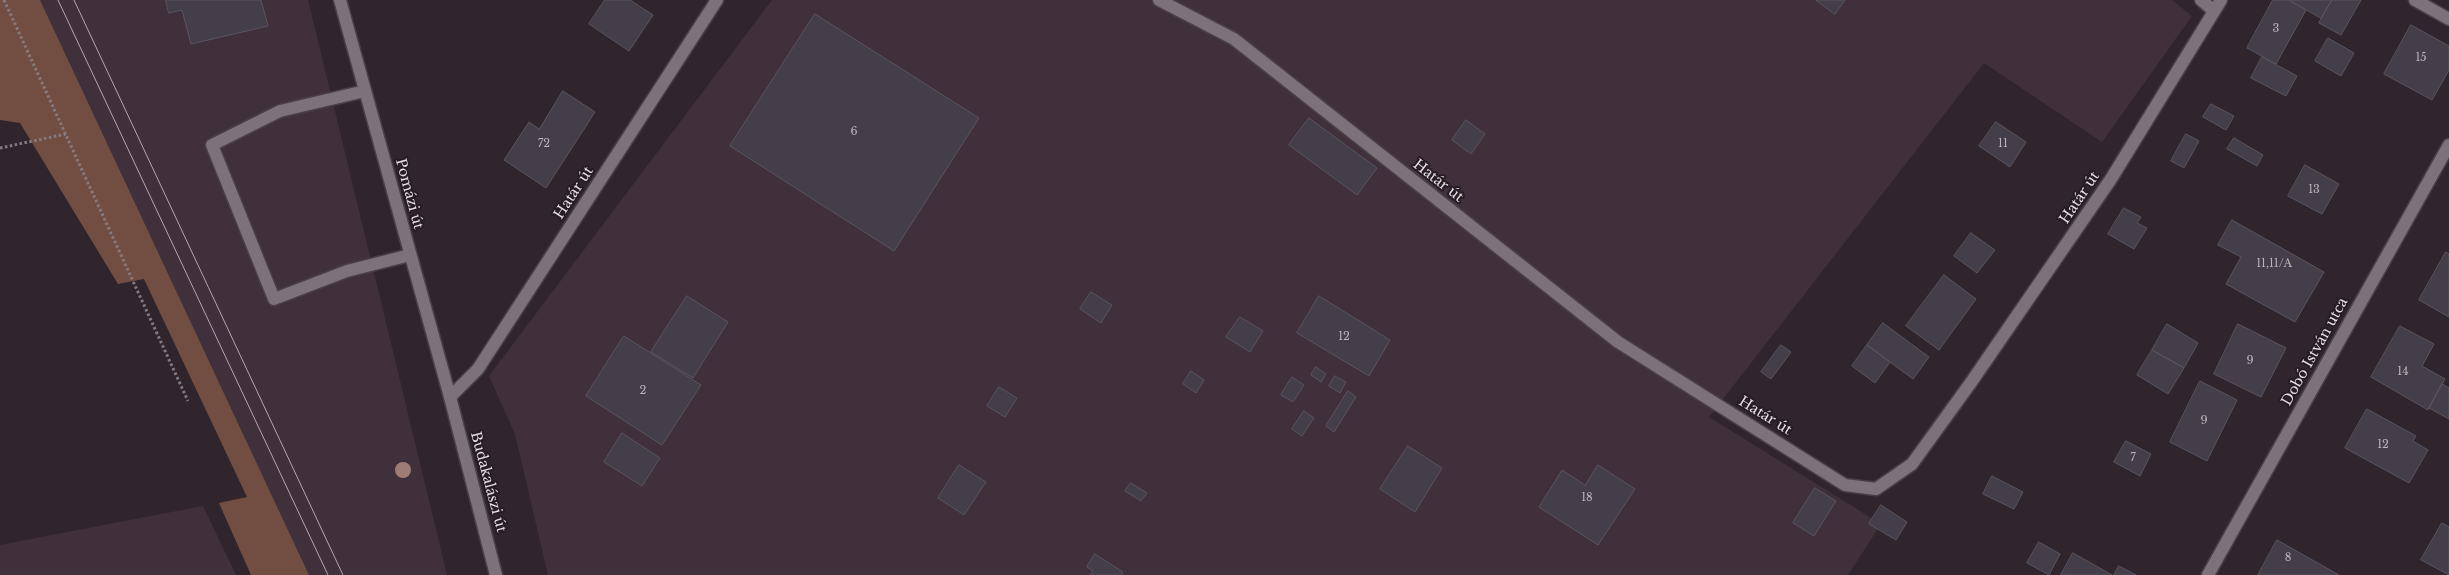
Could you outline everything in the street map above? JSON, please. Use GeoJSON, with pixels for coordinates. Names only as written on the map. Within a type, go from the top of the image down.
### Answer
{"type":"FeatureCollection","features":[{"type":"Feature","properties":{"kind":"street","name":"Pomázi út"},"geometry":{"type":"LineString","coordinates":[[340,0],[450,396]]}},
{"type":"Feature","properties":{"kind":"street","name":"Határ út"},"geometry":{"type":"LineString","coordinates":[[450,396],[478,369],[717,0]]}},
{"type":"Feature","properties":{"kind":"street","name":"Határ út"},"geometry":{"type":"LineString","coordinates":[[1159,0],[1234,39],[1618,342],[1846,485],[1876,489],[1912,464],[1972,381],[2111,179],[2221,0]]}},
{"type":"Feature","properties":{"kind":"street"},"geometry":{"type":"LineString","coordinates":[[2201,0],[2214,12]]}},
{"type":"Feature","properties":{"kind":"street"},"geometry":{"type":"LineString","coordinates":[[2415,0],[2449,19]]}},
{"type":"Feature","properties":{"kind":"street"},"geometry":{"type":"LineString","coordinates":[[365,91],[280,111],[212,145],[274,298],[347,271],[410,255]]}},
{"type":"Feature","properties":{"kind":"street","name":"Dobó István utca"},"geometry":{"type":"LineString","coordinates":[[2208,575],[2449,145]]}},
{"type":"Feature","properties":{"kind":"street","name":"Budakalászi út"},"geometry":{"type":"LineString","coordinates":[[450,396],[496,575]]}},
{"type":"Feature","properties":{"kind":"path"},"geometry":{"type":"LineString","coordinates":[[4,0],[188,401]]}},
{"type":"Feature","properties":{"kind":"path"},"geometry":{"type":"LineString","coordinates":[[0,148],[66,134]]}},
{"type":"Feature","properties":{"kind":"shaded area"},"geometry":{"type":"Polygon","coordinates":[[[0,0],[40,0],[309,575],[251,575],[219,503],[247,497],[144,279],[118,284],[20,123],[0,120],[0,0]]]}},
{"type":"Feature","properties":{"kind":"shaded area"},"geometry":{"type":"Polygon","coordinates":[[[40,0],[308,0],[447,575],[309,575],[40,0]]]}},
{"type":"Feature","properties":{"kind":"shaded area"},"geometry":{"type":"Polygon","coordinates":[[[772,0],[2172,0],[2192,16],[2102,142],[1984,63],[1709,417],[1881,524],[1848,575],[548,575],[515,434],[489,376],[772,0]]]}},
{"type":"Feature","properties":{"kind":"shaded area"},"geometry":{"type":"Polygon","coordinates":[[[203,506],[236,575],[0,575],[0,545],[203,506]]]}},
{"type":"Feature","properties":{"kind":"building"},"geometry":{"type":"Polygon","coordinates":[[[166,0],[261,0],[268,26],[191,44],[182,10],[169,13],[166,0]]]}},
{"type":"Feature","properties":{"kind":"building"},"geometry":{"type":"Polygon","coordinates":[[[605,0],[630,0],[653,15],[629,51],[589,24],[605,0]]]}},
{"type":"Feature","properties":{"kind":"building"},"geometry":{"type":"Polygon","coordinates":[[[1816,0],[1845,0],[1835,14],[1816,0]]]}},
{"type":"Feature","properties":{"kind":"building"},"geometry":{"type":"Polygon","coordinates":[[[2273,0],[2288,0],[2306,10],[2276,64],[2247,48],[2273,0]]]}},
{"type":"Feature","properties":{"kind":"building"},"geometry":{"type":"Polygon","coordinates":[[[2290,0],[2332,0],[2321,18],[2290,0]]]}},
{"type":"Feature","properties":{"kind":"building"},"geometry":{"type":"Polygon","coordinates":[[[2332,0],[2361,0],[2341,35],[2319,23],[2332,0]]]}},
{"type":"Feature","properties":{"kind":"building"},"geometry":{"type":"Polygon","coordinates":[[[815,14],[979,118],[894,251],[730,146],[815,14]]]}},
{"type":"Feature","properties":{"kind":"building"},"geometry":{"type":"Polygon","coordinates":[[[2411,25],[2449,46],[2449,70],[2432,100],[2384,74],[2411,25]]]}},
{"type":"Feature","properties":{"kind":"building"},"geometry":{"type":"Polygon","coordinates":[[[2328,38],[2354,53],[2341,76],[2315,61],[2328,38]]]}},
{"type":"Feature","properties":{"kind":"building"},"geometry":{"type":"Polygon","coordinates":[[[2262,57],[2297,76],[2286,96],[2251,78],[2262,57]]]}},
{"type":"Feature","properties":{"kind":"building"},"geometry":{"type":"Polygon","coordinates":[[[563,91],[595,112],[546,188],[504,160],[529,122],[539,129],[563,91]]]}},
{"type":"Feature","properties":{"kind":"building"},"geometry":{"type":"Polygon","coordinates":[[[2211,104],[2234,116],[2226,130],[2203,117],[2211,104]]]}},
{"type":"Feature","properties":{"kind":"building"},"geometry":{"type":"Polygon","coordinates":[[[1309,118],[1377,168],[1357,195],[1289,145],[1309,118]]]}},
{"type":"Feature","properties":{"kind":"building"},"geometry":{"type":"Polygon","coordinates":[[[1466,120],[1485,134],[1471,154],[1452,140],[1466,120]]]}},
{"type":"Feature","properties":{"kind":"building"},"geometry":{"type":"Polygon","coordinates":[[[1996,122],[2026,142],[2010,167],[1979,146],[1996,122]]]}},
{"type":"Feature","properties":{"kind":"building"},"geometry":{"type":"Polygon","coordinates":[[[2186,134],[2199,141],[2184,168],[2171,161],[2186,134]]]}},
{"type":"Feature","properties":{"kind":"building"},"geometry":{"type":"Polygon","coordinates":[[[2234,138],[2263,155],[2257,166],[2227,149],[2234,138]]]}},
{"type":"Feature","properties":{"kind":"building"},"geometry":{"type":"Polygon","coordinates":[[[2305,165],[2339,184],[2322,214],[2288,196],[2305,165]]]}},
{"type":"Feature","properties":{"kind":"building"},"geometry":{"type":"Polygon","coordinates":[[[2124,208],[2141,217],[2137,223],[2147,228],[2134,249],[2108,234],[2124,208]]]}},
{"type":"Feature","properties":{"kind":"building"},"geometry":{"type":"Polygon","coordinates":[[[2232,220],[2324,272],[2295,322],[2226,284],[2241,257],[2218,245],[2232,220]]]}},
{"type":"Feature","properties":{"kind":"building"},"geometry":{"type":"Polygon","coordinates":[[[1971,233],[1995,250],[1977,273],[1954,256],[1971,233]]]}},
{"type":"Feature","properties":{"kind":"building"},"geometry":{"type":"Polygon","coordinates":[[[2446,252],[2449,254],[2449,317],[2419,300],[2446,252]]]}},
{"type":"Feature","properties":{"kind":"building"},"geometry":{"type":"Polygon","coordinates":[[[1944,275],[1976,299],[1939,350],[1906,326],[1944,275]]]}},
{"type":"Feature","properties":{"kind":"building"},"geometry":{"type":"Polygon","coordinates":[[[1091,292],[1112,305],[1101,323],[1080,309],[1091,292]]]}},
{"type":"Feature","properties":{"kind":"building"},"geometry":{"type":"Polygon","coordinates":[[[687,296],[728,322],[693,378],[651,352],[687,296]]]}},
{"type":"Feature","properties":{"kind":"building"},"geometry":{"type":"Polygon","coordinates":[[[1319,296],[1390,340],[1369,376],[1297,333],[1319,296]]]}},
{"type":"Feature","properties":{"kind":"building"},"geometry":{"type":"Polygon","coordinates":[[[1240,317],[1263,331],[1250,352],[1226,337],[1240,317]]]}},
{"type":"Feature","properties":{"kind":"building"},"geometry":{"type":"Polygon","coordinates":[[[1883,323],[1929,357],[1913,379],[1867,345],[1883,323]]]}},
{"type":"Feature","properties":{"kind":"building"},"geometry":{"type":"Polygon","coordinates":[[[2167,324],[2198,343],[2184,368],[2152,350],[2167,324]]]}},
{"type":"Feature","properties":{"kind":"building"},"geometry":{"type":"Polygon","coordinates":[[[2238,324],[2286,348],[2261,397],[2214,374],[2238,324]]]}},
{"type":"Feature","properties":{"kind":"building"},"geometry":{"type":"Polygon","coordinates":[[[2400,326],[2434,344],[2422,366],[2445,379],[2428,410],[2371,377],[2400,326]]]}},
{"type":"Feature","properties":{"kind":"building"},"geometry":{"type":"Polygon","coordinates":[[[624,336],[701,385],[662,445],[586,396],[624,336]]]}},
{"type":"Feature","properties":{"kind":"building"},"geometry":{"type":"Polygon","coordinates":[[[1781,345],[1791,352],[1771,379],[1761,372],[1781,345]]]}},
{"type":"Feature","properties":{"kind":"building"},"geometry":{"type":"Polygon","coordinates":[[[1867,345],[1890,362],[1875,383],[1852,366],[1867,345]]]}},
{"type":"Feature","properties":{"kind":"building"},"geometry":{"type":"Polygon","coordinates":[[[2152,350],[2184,368],[2168,394],[2137,375],[2152,350]]]}},
{"type":"Feature","properties":{"kind":"building"},"geometry":{"type":"Polygon","coordinates":[[[1316,367],[1326,374],[1321,382],[1311,375],[1316,367]]]}},
{"type":"Feature","properties":{"kind":"building"},"geometry":{"type":"Polygon","coordinates":[[[1191,371],[1204,380],[1196,393],[1183,384],[1191,371]]]}},
{"type":"Feature","properties":{"kind":"building"},"geometry":{"type":"Polygon","coordinates":[[[1335,376],[1346,382],[1340,393],[1329,386],[1335,376]]]}},
{"type":"Feature","properties":{"kind":"building"},"geometry":{"type":"Polygon","coordinates":[[[1292,377],[1304,385],[1293,402],[1281,395],[1292,377]]]}},
{"type":"Feature","properties":{"kind":"building"},"geometry":{"type":"Polygon","coordinates":[[[2200,381],[2237,400],[2207,461],[2170,442],[2200,381]]]}},
{"type":"Feature","properties":{"kind":"building"},"geometry":{"type":"Polygon","coordinates":[[[2442,384],[2449,388],[2449,419],[2429,408],[2442,384]]]}},
{"type":"Feature","properties":{"kind":"building"},"geometry":{"type":"Polygon","coordinates":[[[999,387],[1017,398],[1005,417],[987,406],[999,387]]]}},
{"type":"Feature","properties":{"kind":"building"},"geometry":{"type":"Polygon","coordinates":[[[1348,391],[1356,397],[1334,432],[1326,426],[1348,391]]]}},
{"type":"Feature","properties":{"kind":"building"},"geometry":{"type":"Polygon","coordinates":[[[2367,409],[2416,436],[2413,441],[2428,450],[2409,483],[2345,448],[2367,409]]]}},
{"type":"Feature","properties":{"kind":"building"},"geometry":{"type":"Polygon","coordinates":[[[1304,411],[1314,418],[1302,436],[1292,429],[1304,411]]]}},
{"type":"Feature","properties":{"kind":"building"},"geometry":{"type":"Polygon","coordinates":[[[622,433],[660,458],[642,486],[604,462],[622,433]]]}},
{"type":"Feature","properties":{"kind":"building"},"geometry":{"type":"Polygon","coordinates":[[[2126,441],[2151,454],[2140,476],[2114,462],[2126,441]]]}},
{"type":"Feature","properties":{"kind":"building"},"geometry":{"type":"Polygon","coordinates":[[[1408,446],[1442,468],[1415,512],[1380,489],[1408,446]]]}},
{"type":"Feature","properties":{"kind":"building"},"geometry":{"type":"Polygon","coordinates":[[[959,465],[986,482],[964,515],[938,498],[959,465]]]}},
{"type":"Feature","properties":{"kind":"building"},"geometry":{"type":"Polygon","coordinates":[[[1598,465],[1635,489],[1598,545],[1539,507],[1562,470],[1585,485],[1598,465]]]}},
{"type":"Feature","properties":{"kind":"building"},"geometry":{"type":"Polygon","coordinates":[[[1992,476],[2023,492],[2014,509],[1983,494],[1992,476]]]}},
{"type":"Feature","properties":{"kind":"building"},"geometry":{"type":"Polygon","coordinates":[[[1131,483],[1147,493],[1141,501],[1125,491],[1131,483]]]}},
{"type":"Feature","properties":{"kind":"building"},"geometry":{"type":"Polygon","coordinates":[[[1815,488],[1836,501],[1814,536],[1793,523],[1815,488]]]}},
{"type":"Feature","properties":{"kind":"building"},"geometry":{"type":"Polygon","coordinates":[[[1881,505],[1907,522],[1896,540],[1869,524],[1881,505]]]}},
{"type":"Feature","properties":{"kind":"building"},"geometry":{"type":"Polygon","coordinates":[[[2442,523],[2449,527],[2449,575],[2421,560],[2442,523]]]}},
{"type":"Feature","properties":{"kind":"building"},"geometry":{"type":"Polygon","coordinates":[[[2277,540],[2339,575],[2258,575],[2277,540]]]}},
{"type":"Feature","properties":{"kind":"building"},"geometry":{"type":"Polygon","coordinates":[[[2039,542],[2060,554],[2049,575],[2027,563],[2039,542]]]}},
{"type":"Feature","properties":{"kind":"building"},"geometry":{"type":"Polygon","coordinates":[[[2073,553],[2112,575],[2061,575],[2073,553]]]}},
{"type":"Feature","properties":{"kind":"building"},"geometry":{"type":"Polygon","coordinates":[[[1095,554],[1123,572],[1121,575],[1090,575],[1093,571],[1087,567],[1095,554]]]}},
{"type":"Feature","properties":{"kind":"building"},"geometry":{"type":"Polygon","coordinates":[[[2119,566],[2136,575],[2114,575],[2119,566]]]}},
{"type":"Feature","properties":{"kind":"tram line"},"geometry":{"type":"LineString","coordinates":[[58,0],[328,575]]}},
{"type":"Feature","properties":{"kind":"tram line"},"geometry":{"type":"LineString","coordinates":[[74,0],[343,575]]}}]}
